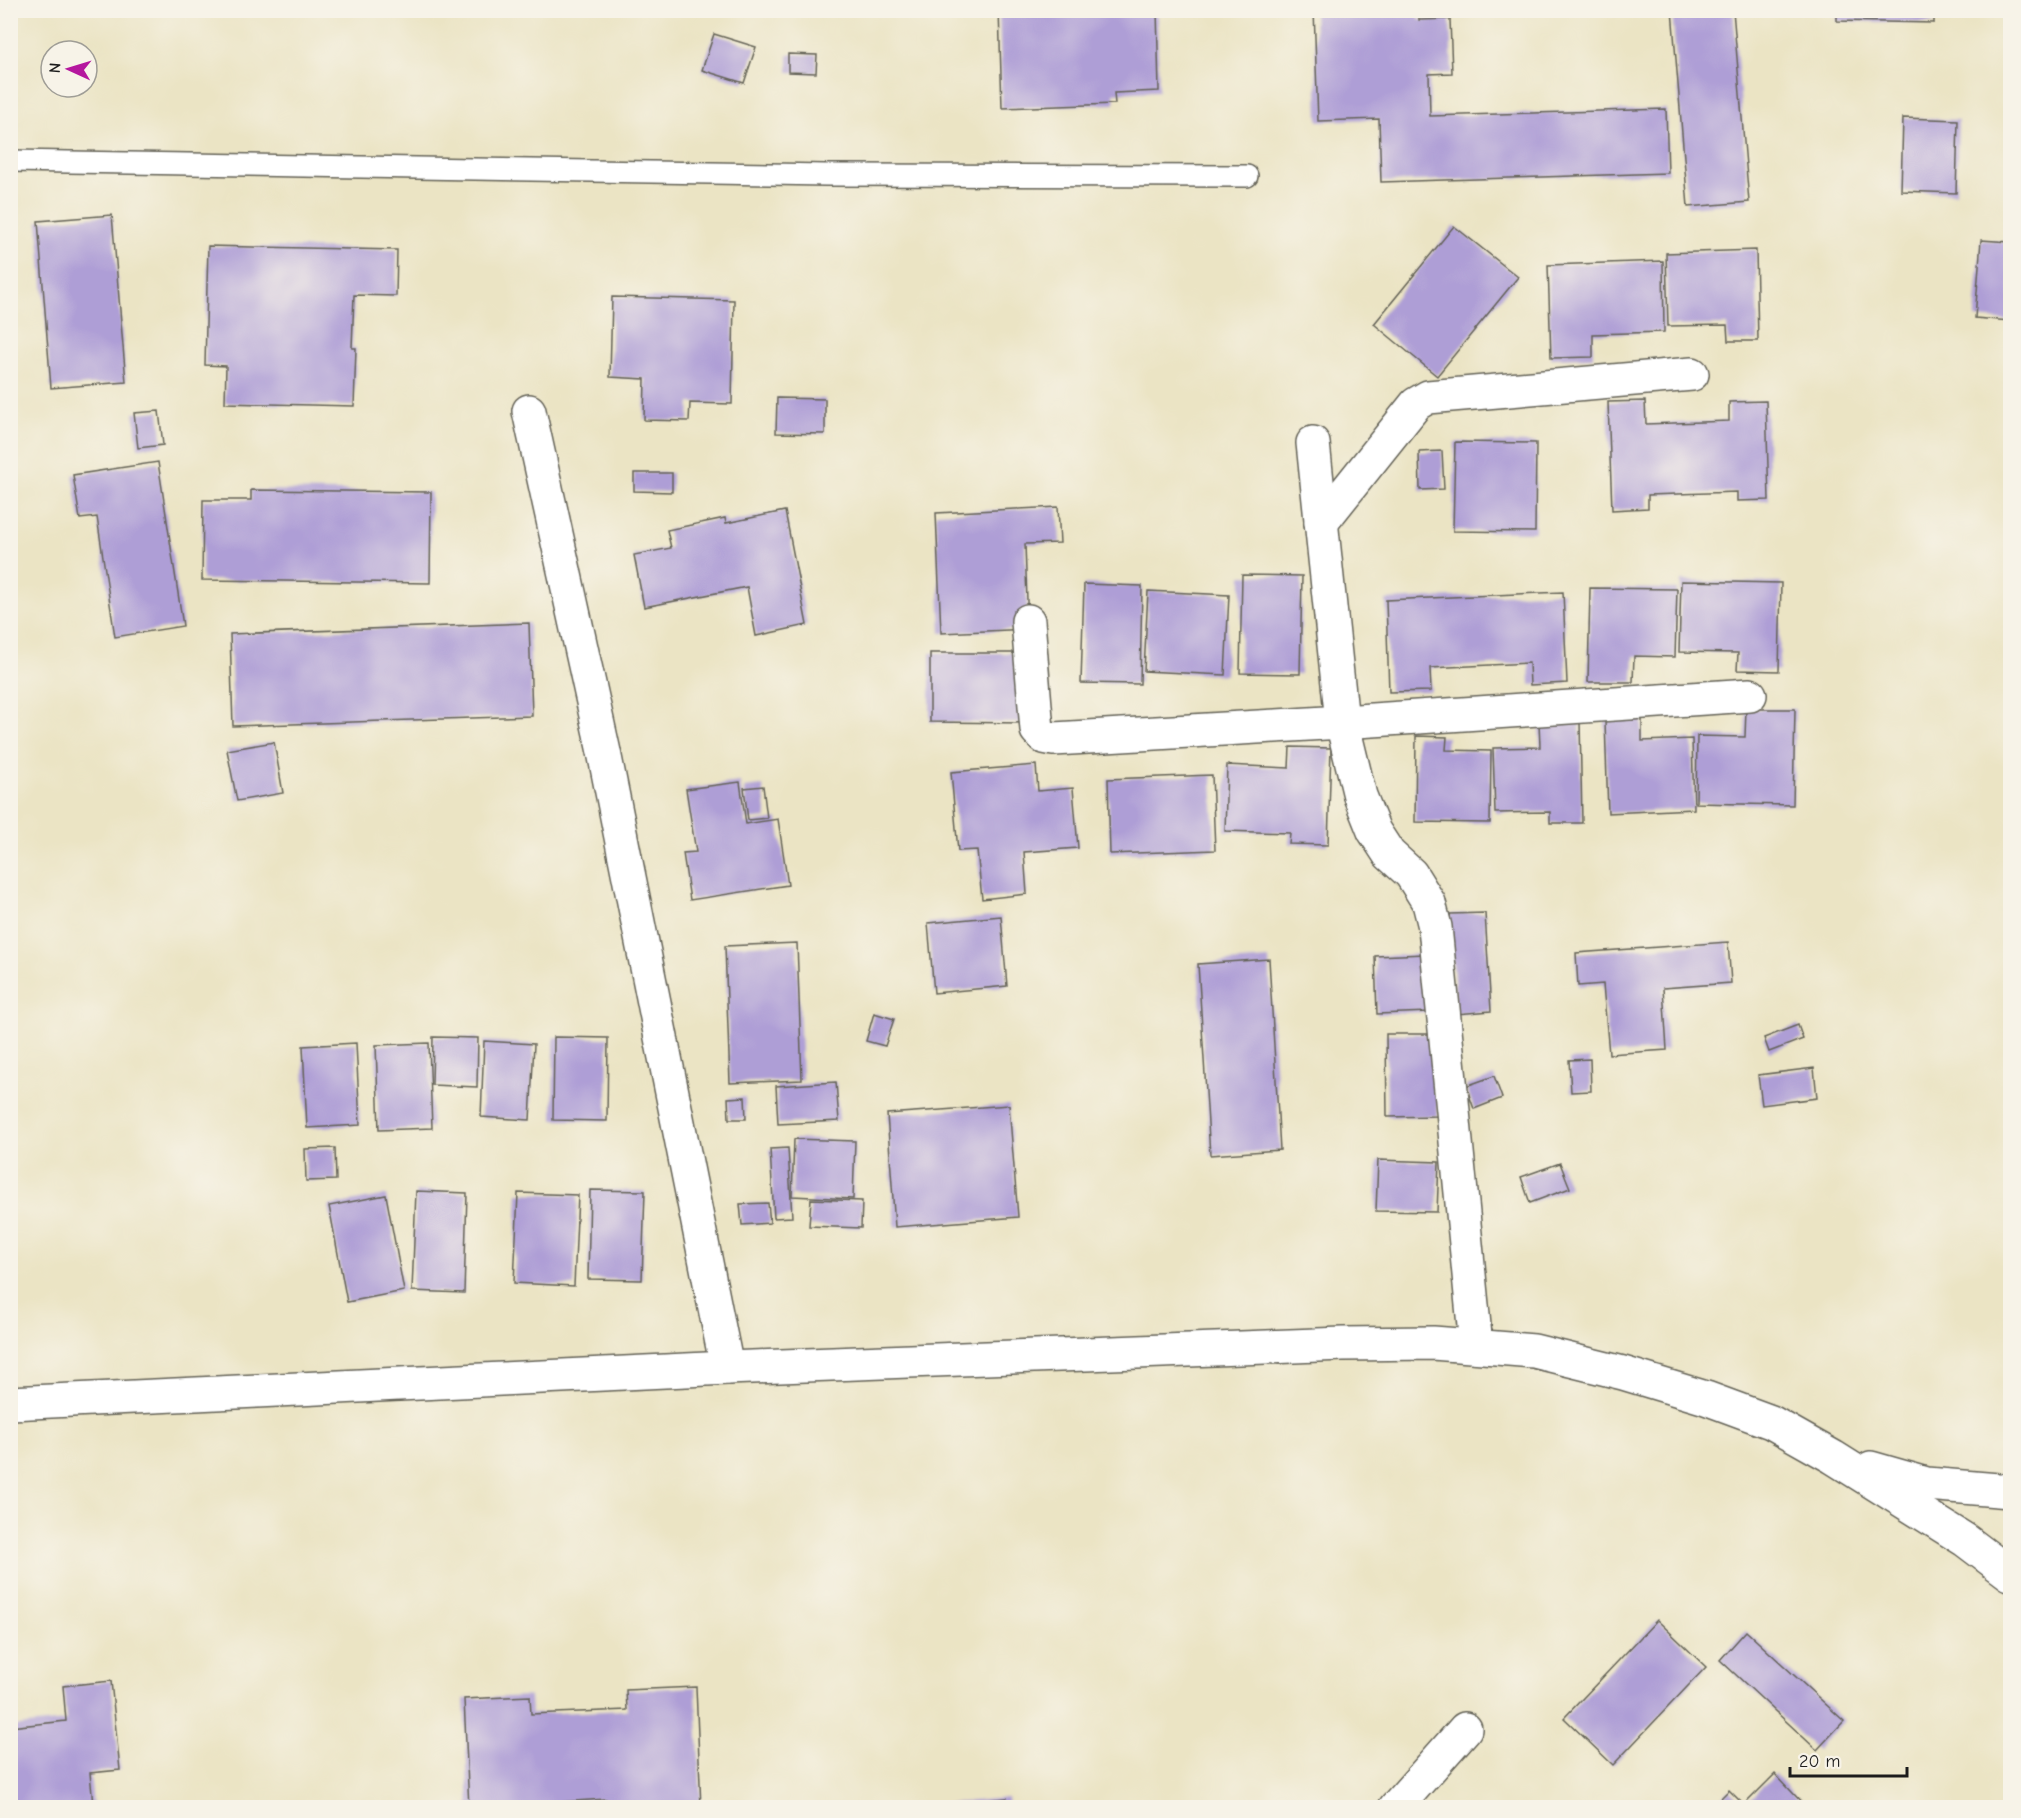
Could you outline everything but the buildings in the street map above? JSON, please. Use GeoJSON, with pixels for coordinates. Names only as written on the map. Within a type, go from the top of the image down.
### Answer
{"type":"FeatureCollection","features":[{"type":"Feature","properties":{"kind":"street"},"geometry":{"type":"LineString","coordinates":[[1321,523],[1416,404],[1428,397],[1692,374]]}},
{"type":"Feature","properties":{"kind":"street"},"geometry":{"type":"LineString","coordinates":[[529,411],[604,752],[727,1368]]}},
{"type":"Feature","properties":{"kind":"street"},"geometry":{"type":"LineString","coordinates":[[1313,443],[1342,722],[1360,796],[1374,831],[1389,854],[1411,874],[1429,903],[1435,927],[1476,1346]]}},
{"type":"Feature","properties":{"kind":"street"},"geometry":{"type":"LineString","coordinates":[[1028,621],[1037,730],[1044,737],[1054,739],[1750,695]]}},
{"type":"Feature","properties":{"kind":"street"},"geometry":{"type":"LineString","coordinates":[[10,1403],[727,1368],[1343,1344],[1433,1343],[1476,1346],[1534,1351],[1623,1373],[1706,1398],[1771,1422],[1833,1457],[1965,1540],[2010,1574]]}},
{"type":"Feature","properties":{"kind":"street"},"geometry":{"type":"LineString","coordinates":[[1833,1457],[1927,1484],[2010,1491]]}},
{"type":"Feature","properties":{"kind":"street"},"geometry":{"type":"LineString","coordinates":[[1395,1808],[1465,1729]]}},
{"type":"Feature","properties":{"kind":"lane"},"geometry":{"type":"LineString","coordinates":[[10,161],[826,175],[1247,176]]}}]}
